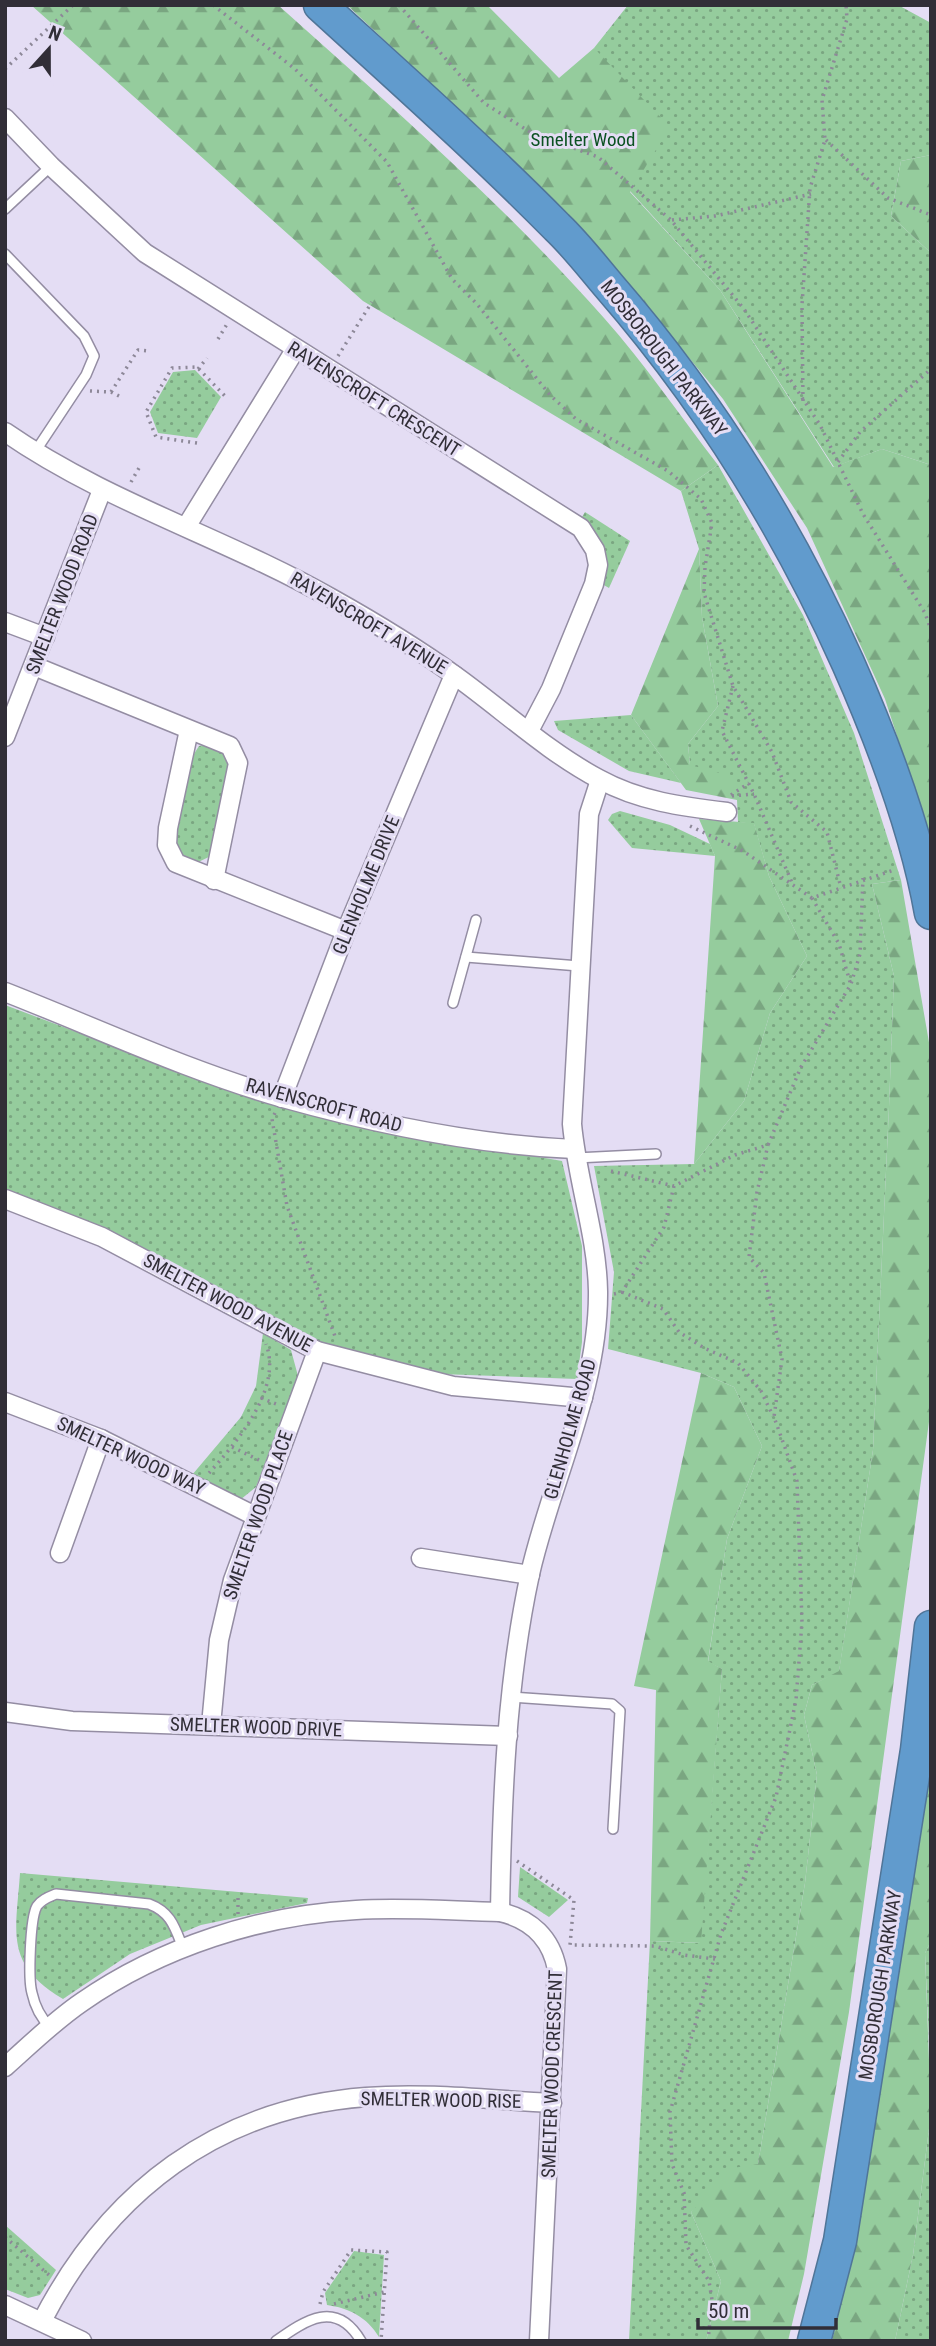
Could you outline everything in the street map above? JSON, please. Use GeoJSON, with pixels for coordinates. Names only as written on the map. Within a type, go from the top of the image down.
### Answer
{"type":"FeatureCollection","features":[{"type":"Feature","properties":{"kind":"highway","name":"MOSBOROUGH PARKWAY"},"geometry":{"type":"LineString","coordinates":[[320,5],[559,229],[639,320],[709,410],[774,514],[821,602],[863,698],[899,795],[931,913]]}},
{"type":"Feature","properties":{"kind":"highway","name":"MOSBOROUGH PARKWAY"},"geometry":{"type":"LineString","coordinates":[[814,2341],[840,2241],[917,1750],[931,1627]]}},
{"type":"Feature","properties":{"kind":"street","name":"RAVENSCROFT CRESCENT"},"geometry":{"type":"LineString","coordinates":[[5,118],[51,166],[145,253],[569,521],[590,539],[598,565],[594,584],[551,689],[528,731]]}},
{"type":"Feature","properties":{"kind":"street"},"geometry":{"type":"LineString","coordinates":[[186,527],[295,350]]}},
{"type":"Feature","properties":{"kind":"street","name":"RAVENSCROFT AVENUE"},"geometry":{"type":"LineString","coordinates":[[5,432],[35,453],[102,490],[272,565],[332,598],[454,675],[528,731],[600,780],[659,801],[727,812]]}},
{"type":"Feature","properties":{"kind":"street","name":"SMELTER WOOD ROAD"},"geometry":{"type":"LineString","coordinates":[[5,737],[102,490]]}},
{"type":"Feature","properties":{"kind":"street"},"geometry":{"type":"LineString","coordinates":[[5,621],[45,638]]}},
{"type":"Feature","properties":{"kind":"street"},"geometry":{"type":"LineString","coordinates":[[34,666],[230,746],[238,763],[214,880]]}},
{"type":"Feature","properties":{"kind":"street","name":"GLENHOLME DRIVE"},"geometry":{"type":"LineString","coordinates":[[282,1098],[346,931],[454,675]]}},
{"type":"Feature","properties":{"kind":"street"},"geometry":{"type":"LineString","coordinates":[[189,730],[167,845],[176,863],[346,931]]}},
{"type":"Feature","properties":{"kind":"street","name":"GLENHOLME ROAD"},"geometry":{"type":"LineString","coordinates":[[500,1912],[508,1736],[519,1628],[550,1495],[583,1398],[593,1351],[598,1293],[594,1243],[575,1153],[572,1112],[589,814],[600,780]]}},
{"type":"Feature","properties":{"kind":"street","name":"RAVENSCROFT ROAD"},"geometry":{"type":"LineString","coordinates":[[5,992],[210,1073],[282,1098],[417,1129],[575,1153]]}},
{"type":"Feature","properties":{"kind":"street","name":"SMELTER WOOD AVENUE"},"geometry":{"type":"LineString","coordinates":[[5,1199],[102,1237],[317,1351],[453,1386],[583,1398]]}},
{"type":"Feature","properties":{"kind":"street","name":"SMELTER WOOD PLACE"},"geometry":{"type":"LineString","coordinates":[[211,1725],[219,1640],[233,1580],[317,1351]]}},
{"type":"Feature","properties":{"kind":"street","name":"SMELTER WOOD WAY"},"geometry":{"type":"LineString","coordinates":[[5,1402],[102,1440],[255,1516]]}},
{"type":"Feature","properties":{"kind":"street"},"geometry":{"type":"LineString","coordinates":[[60,1553],[102,1440]]}},
{"type":"Feature","properties":{"kind":"street"},"geometry":{"type":"LineString","coordinates":[[421,1558],[530,1575]]}},
{"type":"Feature","properties":{"kind":"street","name":"SMELTER WOOD DRIVE"},"geometry":{"type":"LineString","coordinates":[[5,1712],[72,1721],[508,1736]]}},
{"type":"Feature","properties":{"kind":"street","name":"SMELTER WOOD CRESCENT"},"geometry":{"type":"LineString","coordinates":[[5,2067],[50,2026],[83,2001],[133,1971],[183,1948],[258,1924],[356,1910],[500,1912],[530,1924],[539,1931],[554,1955],[557,1969],[539,2341]]}},
{"type":"Feature","properties":{"kind":"street","name":"SMELTER WOOD RISE"},"geometry":{"type":"LineString","coordinates":[[42,2321],[84,2249],[122,2207],[150,2181],[202,2145],[256,2120],[307,2105],[367,2097],[552,2102]]}},
{"type":"Feature","properties":{"kind":"street"},"geometry":{"type":"LineString","coordinates":[[5,2305],[82,2341]]}},
{"type":"Feature","properties":{"kind":"lane"},"geometry":{"type":"LineString","coordinates":[[5,209],[51,166]]}},
{"type":"Feature","properties":{"kind":"lane"},"geometry":{"type":"LineString","coordinates":[[5,254],[84,335],[94,356],[86,375],[35,453]]}},
{"type":"Feature","properties":{"kind":"lane"},"geometry":{"type":"LineString","coordinates":[[453,1003],[476,920]]}},
{"type":"Feature","properties":{"kind":"lane"},"geometry":{"type":"LineString","coordinates":[[466,957],[579,966]]}},
{"type":"Feature","properties":{"kind":"lane"},"geometry":{"type":"LineString","coordinates":[[575,1153],[656,1154]]}},
{"type":"Feature","properties":{"kind":"lane"},"geometry":{"type":"LineString","coordinates":[[511,1697],[612,1704],[620,1711],[613,1829]]}},
{"type":"Feature","properties":{"kind":"lane"},"geometry":{"type":"LineString","coordinates":[[50,2026],[40,2017],[30,1990],[33,1922],[36,1907],[43,1899],[55,1894],[149,1903],[161,1908],[171,1918],[183,1948]]}},
{"type":"Feature","properties":{"kind":"lane"},"geometry":{"type":"LineString","coordinates":[[276,2341],[303,2322],[325,2316],[345,2322],[361,2341]]}},
{"type":"Feature","properties":{"kind":"path"},"geometry":{"type":"LineString","coordinates":[[5,69],[73,5]]}},
{"type":"Feature","properties":{"kind":"path"},"geometry":{"type":"LineString","coordinates":[[213,5],[295,69],[387,162],[452,279],[477,304],[550,396],[576,418],[668,471],[701,499],[712,523],[704,593],[733,686],[772,752],[791,802],[828,831],[841,888]]}},
{"type":"Feature","properties":{"kind":"path"},"geometry":{"type":"LineString","coordinates":[[399,5],[484,103],[530,132],[598,157],[671,220],[744,309],[820,425],[863,514],[925,613],[931,630]]}},
{"type":"Feature","properties":{"kind":"path"},"geometry":{"type":"LineString","coordinates":[[803,402],[802,305],[813,172],[821,160],[825,140],[822,100],[847,19],[846,5]]}},
{"type":"Feature","properties":{"kind":"path"},"geometry":{"type":"LineString","coordinates":[[825,140],[887,198],[931,215]]}},
{"type":"Feature","properties":{"kind":"path"},"geometry":{"type":"LineString","coordinates":[[671,220],[715,216],[811,194]]}},
{"type":"Feature","properties":{"kind":"path"},"geometry":{"type":"LineString","coordinates":[[337,358],[372,302]]}},
{"type":"Feature","properties":{"kind":"path"},"geometry":{"type":"LineString","coordinates":[[218,339],[228,322]]}},
{"type":"Feature","properties":{"kind":"path"},"geometry":{"type":"LineString","coordinates":[[111,392],[138,350],[148,351]]}},
{"type":"Feature","properties":{"kind":"path"},"geometry":{"type":"LineString","coordinates":[[198,369],[206,358]]}},
{"type":"Feature","properties":{"kind":"path"},"geometry":{"type":"LineString","coordinates":[[197,443],[156,437],[146,412],[172,368],[198,369],[225,396]]}},
{"type":"Feature","properties":{"kind":"path"},"geometry":{"type":"LineString","coordinates":[[838,462],[860,432],[931,369]]}},
{"type":"Feature","properties":{"kind":"path"},"geometry":{"type":"LineString","coordinates":[[86,391],[111,392],[121,397]]}},
{"type":"Feature","properties":{"kind":"path"},"geometry":{"type":"LineString","coordinates":[[130,484],[139,468]]}},
{"type":"Feature","properties":{"kind":"path"},"geometry":{"type":"LineString","coordinates":[[733,686],[722,731],[749,783],[794,887]]}},
{"type":"Feature","properties":{"kind":"path"},"geometry":{"type":"LineString","coordinates":[[749,783],[729,796],[754,794]]}},
{"type":"Feature","properties":{"kind":"path"},"geometry":{"type":"LineString","coordinates":[[687,824],[743,851],[812,898],[839,944],[851,984]]}},
{"type":"Feature","properties":{"kind":"path"},"geometry":{"type":"LineString","coordinates":[[812,898],[863,878],[894,870]]}},
{"type":"Feature","properties":{"kind":"path"},"geometry":{"type":"LineString","coordinates":[[774,1418],[782,1359],[777,1325],[764,1273],[749,1256],[757,1192],[768,1145],[802,1067],[851,984],[860,954],[863,878]]}},
{"type":"Feature","properties":{"kind":"path"},"geometry":{"type":"LineString","coordinates":[[282,1098],[272,1119],[286,1206],[319,1287],[342,1358]]}},
{"type":"Feature","properties":{"kind":"path"},"geometry":{"type":"LineString","coordinates":[[606,1170],[674,1186],[735,1155],[768,1145]]}},
{"type":"Feature","properties":{"kind":"path"},"geometry":{"type":"LineString","coordinates":[[610,1296],[622,1292],[664,1227],[674,1186]]}},
{"type":"Feature","properties":{"kind":"path"},"geometry":{"type":"LineString","coordinates":[[622,1292],[663,1309],[679,1332],[704,1348],[738,1363],[761,1391],[797,1481],[802,1578],[796,1700],[776,1797],[752,1851],[715,1959],[684,2054],[670,2112],[672,2164],[684,2193],[686,2245],[709,2281],[712,2300],[708,2341]]}},
{"type":"Feature","properties":{"kind":"path"},"geometry":{"type":"LineString","coordinates":[[205,1478],[249,1424],[261,1398],[270,1354],[266,1345]]}},
{"type":"Feature","properties":{"kind":"path"},"geometry":{"type":"LineString","coordinates":[[261,1398],[287,1409]]}},
{"type":"Feature","properties":{"kind":"path"},"geometry":{"type":"LineString","coordinates":[[232,1447],[266,1464]]}},
{"type":"Feature","properties":{"kind":"path"},"geometry":{"type":"LineString","coordinates":[[516,1860],[574,1900],[570,1944],[654,1946],[684,1955],[715,1959]]}},
{"type":"Feature","properties":{"kind":"path"},"geometry":{"type":"LineString","coordinates":[[238,1898],[238,1914]]}},
{"type":"Feature","properties":{"kind":"path"},"geometry":{"type":"LineString","coordinates":[[5,2236],[54,2278]]}},
{"type":"Feature","properties":{"kind":"path"},"geometry":{"type":"LineString","coordinates":[[382,2341],[387,2252],[351,2250],[323,2292],[322,2306],[384,2292]]}},
{"type":"Feature","properties":{"kind":"green space"},"geometry":{"type":"Polygon","coordinates":[[[31,5],[278,5],[446,157],[527,235],[634,353],[718,465],[681,491],[363,301],[31,5]]]}},
{"type":"Feature","properties":{"kind":"green space","name":"Smelter Wood"},"geometry":{"type":"Polygon","coordinates":[[[347,5],[487,5],[559,78],[594,48],[670,127],[630,192],[720,290],[833,467],[882,449],[931,465],[931,841],[885,699],[807,528],[723,399],[599,249],[494,143],[347,5]]]}},
{"type":"Feature","properties":{"kind":"green space"},"geometry":{"type":"Polygon","coordinates":[[[628,5],[898,5],[931,23],[931,155],[901,161],[891,216],[931,253],[931,465],[882,449],[834,467],[720,290],[630,191],[594,48],[628,5]]]}},
{"type":"Feature","properties":{"kind":"green space"},"geometry":{"type":"Polygon","coordinates":[[[931,155],[931,253],[891,216],[901,161],[931,155]]]}},
{"type":"Feature","properties":{"kind":"green space"},"geometry":{"type":"Polygon","coordinates":[[[195,370],[221,397],[197,438],[158,433],[150,412],[173,372],[195,370]]]}},
{"type":"Feature","properties":{"kind":"green space"},"geometry":{"type":"Polygon","coordinates":[[[718,465],[803,615],[854,733],[901,880],[872,884],[894,976],[873,1450],[839,1672],[812,1685],[804,1715],[817,1775],[805,1883],[758,2164],[691,2212],[721,2281],[706,2341],[629,2341],[650,1941],[700,1943],[722,1669],[708,1662],[727,1539],[762,1446],[734,1387],[701,1373],[608,1349],[614,1272],[594,1166],[694,1164],[744,1101],[770,1013],[807,956],[769,876],[754,824],[738,822],[737,800],[690,766],[688,744],[718,706],[702,617],[699,549],[681,491],[718,465]]]}},
{"type":"Feature","properties":{"kind":"green space"},"geometry":{"type":"Polygon","coordinates":[[[585,512],[630,541],[609,588],[602,584],[581,519],[585,512]]]}},
{"type":"Feature","properties":{"kind":"green space"},"geometry":{"type":"Polygon","coordinates":[[[699,549],[702,617],[718,706],[688,744],[690,765],[731,776],[737,800],[686,790],[631,715],[699,549]]]}},
{"type":"Feature","properties":{"kind":"green space"},"geometry":{"type":"Polygon","coordinates":[[[631,715],[681,783],[629,771],[558,730],[554,721],[631,715]]]}},
{"type":"Feature","properties":{"kind":"green space"},"geometry":{"type":"Polygon","coordinates":[[[199,746],[223,751],[232,760],[211,856],[194,864],[181,857],[175,842],[192,757],[199,746]]]}},
{"type":"Feature","properties":{"kind":"green space"},"geometry":{"type":"Polygon","coordinates":[[[620,811],[670,825],[710,844],[715,856],[632,848],[608,820],[612,814],[620,811]]]}},
{"type":"Feature","properties":{"kind":"green space"},"geometry":{"type":"Polygon","coordinates":[[[699,819],[754,823],[769,876],[807,956],[770,1013],[744,1101],[694,1164],[715,856],[699,819]]]}},
{"type":"Feature","properties":{"kind":"green space"},"geometry":{"type":"Polygon","coordinates":[[[901,880],[931,1054],[931,1407],[849,2012],[804,2274],[788,2341],[706,2341],[721,2281],[691,2212],[733,2168],[758,2164],[805,1883],[817,1775],[804,1715],[812,1685],[839,1671],[873,1450],[894,976],[872,884],[901,880]]]}},
{"type":"Feature","properties":{"kind":"green space"},"geometry":{"type":"Polygon","coordinates":[[[5,1005],[215,1084],[384,1130],[562,1161],[582,1246],[582,1342],[577,1379],[440,1374],[323,1344],[156,1254],[5,1190],[5,1005]]]}},
{"type":"Feature","properties":{"kind":"green space"},"geometry":{"type":"Polygon","coordinates":[[[263,1333],[291,1350],[298,1376],[256,1487],[240,1500],[192,1475],[241,1417],[256,1386],[263,1333]]]}},
{"type":"Feature","properties":{"kind":"green space"},"geometry":{"type":"Polygon","coordinates":[[[701,1373],[734,1387],[762,1446],[727,1539],[708,1661],[722,1669],[701,1943],[650,1941],[656,1690],[634,1686],[701,1373]]]}},
{"type":"Feature","properties":{"kind":"green space"},"geometry":{"type":"Polygon","coordinates":[[[931,1733],[931,1941],[925,1953],[931,2113],[913,2255],[895,2341],[832,2341],[876,2115],[931,1733]]]}},
{"type":"Feature","properties":{"kind":"green space"},"geometry":{"type":"Polygon","coordinates":[[[520,1867],[568,1900],[549,1917],[518,1897],[520,1867]]]}},
{"type":"Feature","properties":{"kind":"green space"},"geometry":{"type":"Polygon","coordinates":[[[20,1873],[308,1898],[307,1903],[201,1925],[130,1954],[63,1999],[44,1986],[22,1960],[16,1930],[20,1873]]]}},
{"type":"Feature","properties":{"kind":"green space"},"geometry":{"type":"Polygon","coordinates":[[[931,1941],[931,2090],[925,1953],[931,1941]]]}},
{"type":"Feature","properties":{"kind":"green space"},"geometry":{"type":"Polygon","coordinates":[[[931,2113],[931,2341],[895,2341],[913,2255],[931,2113]]]}},
{"type":"Feature","properties":{"kind":"green space"},"geometry":{"type":"Polygon","coordinates":[[[5,2225],[56,2270],[40,2295],[28,2298],[5,2289],[5,2225]]]}},
{"type":"Feature","properties":{"kind":"green space"},"geometry":{"type":"Polygon","coordinates":[[[354,2251],[384,2255],[379,2337],[369,2324],[357,2315],[343,2308],[327,2305],[325,2293],[354,2251]]]}}]}
